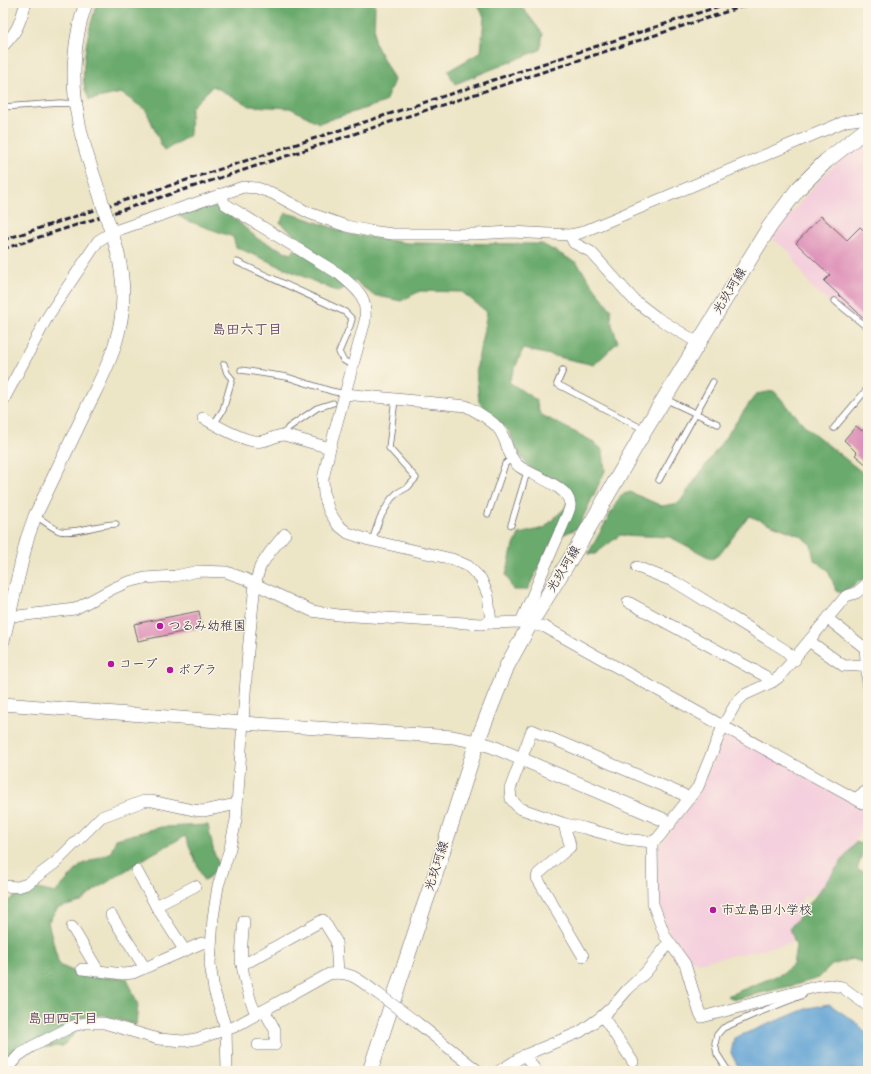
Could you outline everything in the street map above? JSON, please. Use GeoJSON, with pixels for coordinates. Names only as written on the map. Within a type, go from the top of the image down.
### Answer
{"type":"FeatureCollection","features":[{"type":"Feature","properties":{"kind":"main road","name":"光玖珂線"},"geometry":{"type":"LineString","coordinates":[[370,1071],[436,872],[476,742],[525,623],[566,566],[645,430],[766,232],[798,189],[826,161],[868,128]]}},
{"type":"Feature","properties":{"kind":"street"},"geometry":{"type":"LineString","coordinates":[[3,641],[27,539],[35,516],[104,373],[116,342],[121,323],[122,272],[119,255],[85,146],[76,104],[74,71],[76,41],[86,3]]}},
{"type":"Feature","properties":{"kind":"street"},"geometry":{"type":"LineString","coordinates":[[3,46],[14,36],[20,23],[24,4]]}},
{"type":"Feature","properties":{"kind":"street"},"geometry":{"type":"LineString","coordinates":[[3,401],[48,316],[98,241],[105,236],[111,228],[243,187],[257,188],[272,193],[309,213],[346,226],[370,232],[393,234],[469,234],[511,232],[570,235],[587,230],[846,121],[861,119],[868,120]]}},
{"type":"Feature","properties":{"kind":"street"},"geometry":{"type":"LineString","coordinates":[[220,194],[225,204],[339,274],[355,288],[364,299],[366,306],[365,321],[323,479],[324,495],[329,511],[338,525],[348,533],[372,541],[452,559],[468,566],[481,579],[488,595],[491,623]]}},
{"type":"Feature","properties":{"kind":"street"},"geometry":{"type":"LineString","coordinates":[[570,235],[574,243],[591,252],[634,300],[656,317],[698,343]]}},
{"type":"Feature","properties":{"kind":"street"},"geometry":{"type":"LineString","coordinates":[[345,394],[466,406],[480,413],[498,427],[514,463],[527,472],[561,488],[568,497],[571,505],[525,623]]}},
{"type":"Feature","properties":{"kind":"street"},"geometry":{"type":"LineString","coordinates":[[203,418],[236,436],[255,442],[263,441],[277,435],[284,435],[330,448]]}},
{"type":"Feature","properties":{"kind":"street"},"geometry":{"type":"LineString","coordinates":[[227,1071],[226,1029],[214,990],[210,964],[210,943],[218,886],[230,848],[237,804],[254,584],[260,567],[285,534]]}},
{"type":"Feature","properties":{"kind":"street"},"geometry":{"type":"LineString","coordinates":[[637,567],[675,582],[785,650],[795,660]]}},
{"type":"Feature","properties":{"kind":"street"},"geometry":{"type":"LineString","coordinates":[[9,614],[18,616],[74,609],[128,582],[145,578],[175,576],[199,571],[226,572],[246,579],[312,611],[338,615],[481,624],[525,623],[545,627],[868,806]]}},
{"type":"Feature","properties":{"kind":"street"},"geometry":{"type":"LineString","coordinates":[[689,799],[682,794],[532,730],[520,758],[510,789],[511,799],[518,808],[565,824],[624,839],[652,842],[658,838],[689,799],[698,787],[724,726],[736,703],[744,695],[780,677],[846,596],[856,593],[868,583]]}},
{"type":"Feature","properties":{"kind":"street"},"geometry":{"type":"LineString","coordinates":[[628,602],[766,676],[772,682]]}},
{"type":"Feature","properties":{"kind":"street"},"geometry":{"type":"LineString","coordinates":[[828,619],[866,647],[868,684]]}},
{"type":"Feature","properties":{"kind":"street"},"geometry":{"type":"LineString","coordinates":[[809,641],[844,666],[866,665]]}},
{"type":"Feature","properties":{"kind":"street"},"geometry":{"type":"LineString","coordinates":[[3,704],[453,737],[476,742],[520,758],[655,816],[669,824]]}},
{"type":"Feature","properties":{"kind":"street"},"geometry":{"type":"LineString","coordinates":[[856,798],[868,790]]}},
{"type":"Feature","properties":{"kind":"street"},"geometry":{"type":"LineString","coordinates":[[3,886],[18,887],[27,884],[55,863],[78,842],[96,821],[102,817],[144,801],[152,801],[203,811],[237,804]]}},
{"type":"Feature","properties":{"kind":"street"},"geometry":{"type":"LineString","coordinates":[[565,824],[564,830],[570,843],[570,847],[538,874],[536,878],[583,956]]}},
{"type":"Feature","properties":{"kind":"street"},"geometry":{"type":"LineString","coordinates":[[652,842],[653,904],[665,936],[685,964],[702,1017],[814,987],[830,985],[842,987],[868,1006]]}},
{"type":"Feature","properties":{"kind":"street"},"geometry":{"type":"LineString","coordinates":[[137,871],[156,906],[185,951]]}},
{"type":"Feature","properties":{"kind":"street"},"geometry":{"type":"LineString","coordinates":[[156,906],[194,886]]}},
{"type":"Feature","properties":{"kind":"street"},"geometry":{"type":"LineString","coordinates":[[111,915],[145,968]]}},
{"type":"Feature","properties":{"kind":"street"},"geometry":{"type":"LineString","coordinates":[[241,962],[250,961],[323,920],[336,941],[338,973]]}},
{"type":"Feature","properties":{"kind":"street"},"geometry":{"type":"LineString","coordinates":[[244,921],[240,951],[242,973],[250,1001],[272,1022],[275,1030],[275,1045],[258,1045]]}},
{"type":"Feature","properties":{"kind":"street"},"geometry":{"type":"LineString","coordinates":[[72,927],[96,966],[96,971]]}},
{"type":"Feature","properties":{"kind":"street"},"geometry":{"type":"LineString","coordinates":[[82,970],[123,974],[133,973],[202,943],[210,943]]}},
{"type":"Feature","properties":{"kind":"street"},"geometry":{"type":"LineString","coordinates":[[499,1071],[525,1055],[580,1032],[602,1017],[646,972],[669,943]]}},
{"type":"Feature","properties":{"kind":"street"},"geometry":{"type":"LineString","coordinates":[[5,1071],[18,1056],[31,1047],[73,1026],[86,1023],[104,1023],[158,1039],[184,1041],[196,1039],[234,1027],[319,979],[329,974],[338,973],[347,974],[377,993],[478,1071]]}},
{"type":"Feature","properties":{"kind":"street"},"geometry":{"type":"LineString","coordinates":[[602,1017],[633,1062]]}},
{"type":"Feature","properties":{"kind":"street"},"geometry":{"type":"LineString","coordinates":[[525,1055],[536,1071]]}},
{"type":"Feature","properties":{"kind":"lane"},"geometry":{"type":"LineString","coordinates":[[3,107],[60,103],[76,104]]}},
{"type":"Feature","properties":{"kind":"lane"},"geometry":{"type":"LineString","coordinates":[[237,262],[345,312],[352,319],[339,352],[343,360],[353,366]]}},
{"type":"Feature","properties":{"kind":"lane"},"geometry":{"type":"LineString","coordinates":[[835,301],[868,328]]}},
{"type":"Feature","properties":{"kind":"lane"},"geometry":{"type":"LineString","coordinates":[[214,424],[223,410],[232,379],[227,373],[224,364]]}},
{"type":"Feature","properties":{"kind":"lane"},"geometry":{"type":"LineString","coordinates":[[241,370],[287,377],[345,394]]}},
{"type":"Feature","properties":{"kind":"lane"},"geometry":{"type":"LineString","coordinates":[[563,370],[557,384],[645,430]]}},
{"type":"Feature","properties":{"kind":"lane"},"geometry":{"type":"LineString","coordinates":[[660,480],[713,382]]}},
{"type":"Feature","properties":{"kind":"lane"},"geometry":{"type":"LineString","coordinates":[[834,428],[868,388]]}},
{"type":"Feature","properties":{"kind":"lane"},"geometry":{"type":"LineString","coordinates":[[372,541],[380,518],[391,499],[397,493],[408,487],[416,478],[389,448],[395,399]]}},
{"type":"Feature","properties":{"kind":"lane"},"geometry":{"type":"LineString","coordinates":[[665,399],[718,424]]}},
{"type":"Feature","properties":{"kind":"lane"},"geometry":{"type":"LineString","coordinates":[[284,435],[288,428],[317,408],[333,403]]}},
{"type":"Feature","properties":{"kind":"lane"},"geometry":{"type":"LineString","coordinates":[[488,514],[505,464],[512,458]]}},
{"type":"Feature","properties":{"kind":"lane"},"geometry":{"type":"LineString","coordinates":[[511,525],[527,472]]}},
{"type":"Feature","properties":{"kind":"lane"},"geometry":{"type":"LineString","coordinates":[[35,516],[59,531],[79,530],[116,524]]}},
{"type":"Feature","properties":{"kind":"lane"},"geometry":{"type":"LineString","coordinates":[[728,1071],[717,1054],[715,1043],[717,1035],[723,1028],[805,994],[814,987]]}},
{"type":"Feature","properties":{"kind":"shaded area"},"geometry":{"type":"Polygon","coordinates":[[[868,137],[868,332],[812,288],[788,250],[772,239],[823,176],[868,137]]]}},
{"type":"Feature","properties":{"kind":"shaded area"},"geometry":{"type":"Polygon","coordinates":[[[727,736],[735,736],[868,812],[868,818],[827,891],[803,897],[791,943],[701,962],[690,960],[673,940],[658,903],[656,851],[697,796],[722,741],[727,736]]]}},
{"type":"Feature","properties":{"kind":"green space"},"geometry":{"type":"Polygon","coordinates":[[[98,3],[375,3],[374,41],[394,80],[385,102],[319,123],[290,108],[250,106],[213,86],[191,108],[190,135],[164,151],[146,110],[121,93],[89,100],[85,89],[84,80],[86,45],[91,22],[98,3]]]}},
{"type":"Feature","properties":{"kind":"green space"},"geometry":{"type":"Polygon","coordinates":[[[477,3],[519,3],[543,34],[540,50],[455,84],[448,71],[481,52],[484,17],[477,3]]]}},
{"type":"Feature","properties":{"kind":"green space"},"geometry":{"type":"Polygon","coordinates":[[[212,205],[228,213],[258,239],[291,254],[302,241],[280,223],[286,213],[350,234],[407,243],[542,244],[577,263],[611,310],[612,325],[618,342],[594,365],[523,349],[509,382],[536,400],[540,414],[590,440],[603,450],[605,471],[578,528],[553,539],[527,590],[513,590],[506,575],[512,550],[519,534],[544,528],[565,508],[571,493],[528,466],[519,454],[509,432],[479,402],[476,371],[487,312],[462,292],[420,291],[401,301],[373,295],[355,281],[338,292],[236,247],[233,237],[185,220],[178,215],[212,205]]]}},
{"type":"Feature","properties":{"kind":"green space"},"geometry":{"type":"Polygon","coordinates":[[[774,391],[807,428],[868,477],[868,576],[841,593],[836,590],[828,570],[814,560],[811,545],[801,536],[749,516],[720,554],[712,559],[670,537],[620,535],[595,554],[588,554],[621,495],[630,492],[662,506],[679,503],[756,394],[774,391]]]}},
{"type":"Feature","properties":{"kind":"green space"},"geometry":{"type":"Polygon","coordinates":[[[208,825],[214,853],[220,867],[204,881],[185,836],[152,854],[95,890],[81,902],[58,908],[48,922],[59,965],[87,977],[127,978],[138,1005],[136,1025],[103,1015],[78,1018],[75,1033],[63,1046],[19,1049],[3,1065],[3,905],[11,899],[34,888],[55,893],[81,865],[111,852],[116,839],[161,827],[208,825]]]}},
{"type":"Feature","properties":{"kind":"green space"},"geometry":{"type":"Polygon","coordinates":[[[856,842],[865,845],[857,870],[868,872],[868,964],[852,959],[832,965],[819,978],[735,999],[727,996],[781,974],[793,965],[796,946],[790,928],[856,842]]]}},
{"type":"Feature","properties":{"kind":"water"},"geometry":{"type":"Polygon","coordinates":[[[829,1004],[857,1023],[868,1035],[868,1071],[740,1071],[731,1053],[734,1038],[808,1008],[829,1004]]]}},
{"type":"Feature","properties":{"kind":"building"},"geometry":{"type":"Polygon","coordinates":[[[821,216],[847,240],[860,227],[868,234],[868,322],[824,281],[830,275],[796,243],[821,216]]]}},
{"type":"Feature","properties":{"kind":"building"},"geometry":{"type":"Polygon","coordinates":[[[868,424],[868,466],[855,455],[857,453],[844,440],[856,426],[862,431],[868,424]]]}},
{"type":"Feature","properties":{"kind":"building"},"geometry":{"type":"Polygon","coordinates":[[[199,611],[202,628],[138,641],[134,624],[199,611]]]}},
{"type":"Feature","properties":{"kind":"railway"},"geometry":{"type":"LineString","coordinates":[[3,240],[729,3]]}},
{"type":"Feature","properties":{"kind":"railway"},"geometry":{"type":"LineString","coordinates":[[3,249],[753,3]]}},
{"type":"Feature","properties":{"kind":"place","name":"つるみ幼稚園"},"geometry":{"type":"Point","coordinates":[160,626]}},
{"type":"Feature","properties":{"kind":"place","name":"コープ"},"geometry":{"type":"Point","coordinates":[111,664]}},
{"type":"Feature","properties":{"kind":"place","name":"ポプラ"},"geometry":{"type":"Point","coordinates":[170,670]}},
{"type":"Feature","properties":{"kind":"place","name":"市立島田小学校"},"geometry":{"type":"Point","coordinates":[713,910]}},
{"type":"Feature","properties":{"kind":"district","name":"島田六丁目"},"geometry":{"type":"Point","coordinates":[247,330]}},
{"type":"Feature","properties":{"kind":"district","name":"島田四丁目"},"geometry":{"type":"Point","coordinates":[63,1019]}}]}
